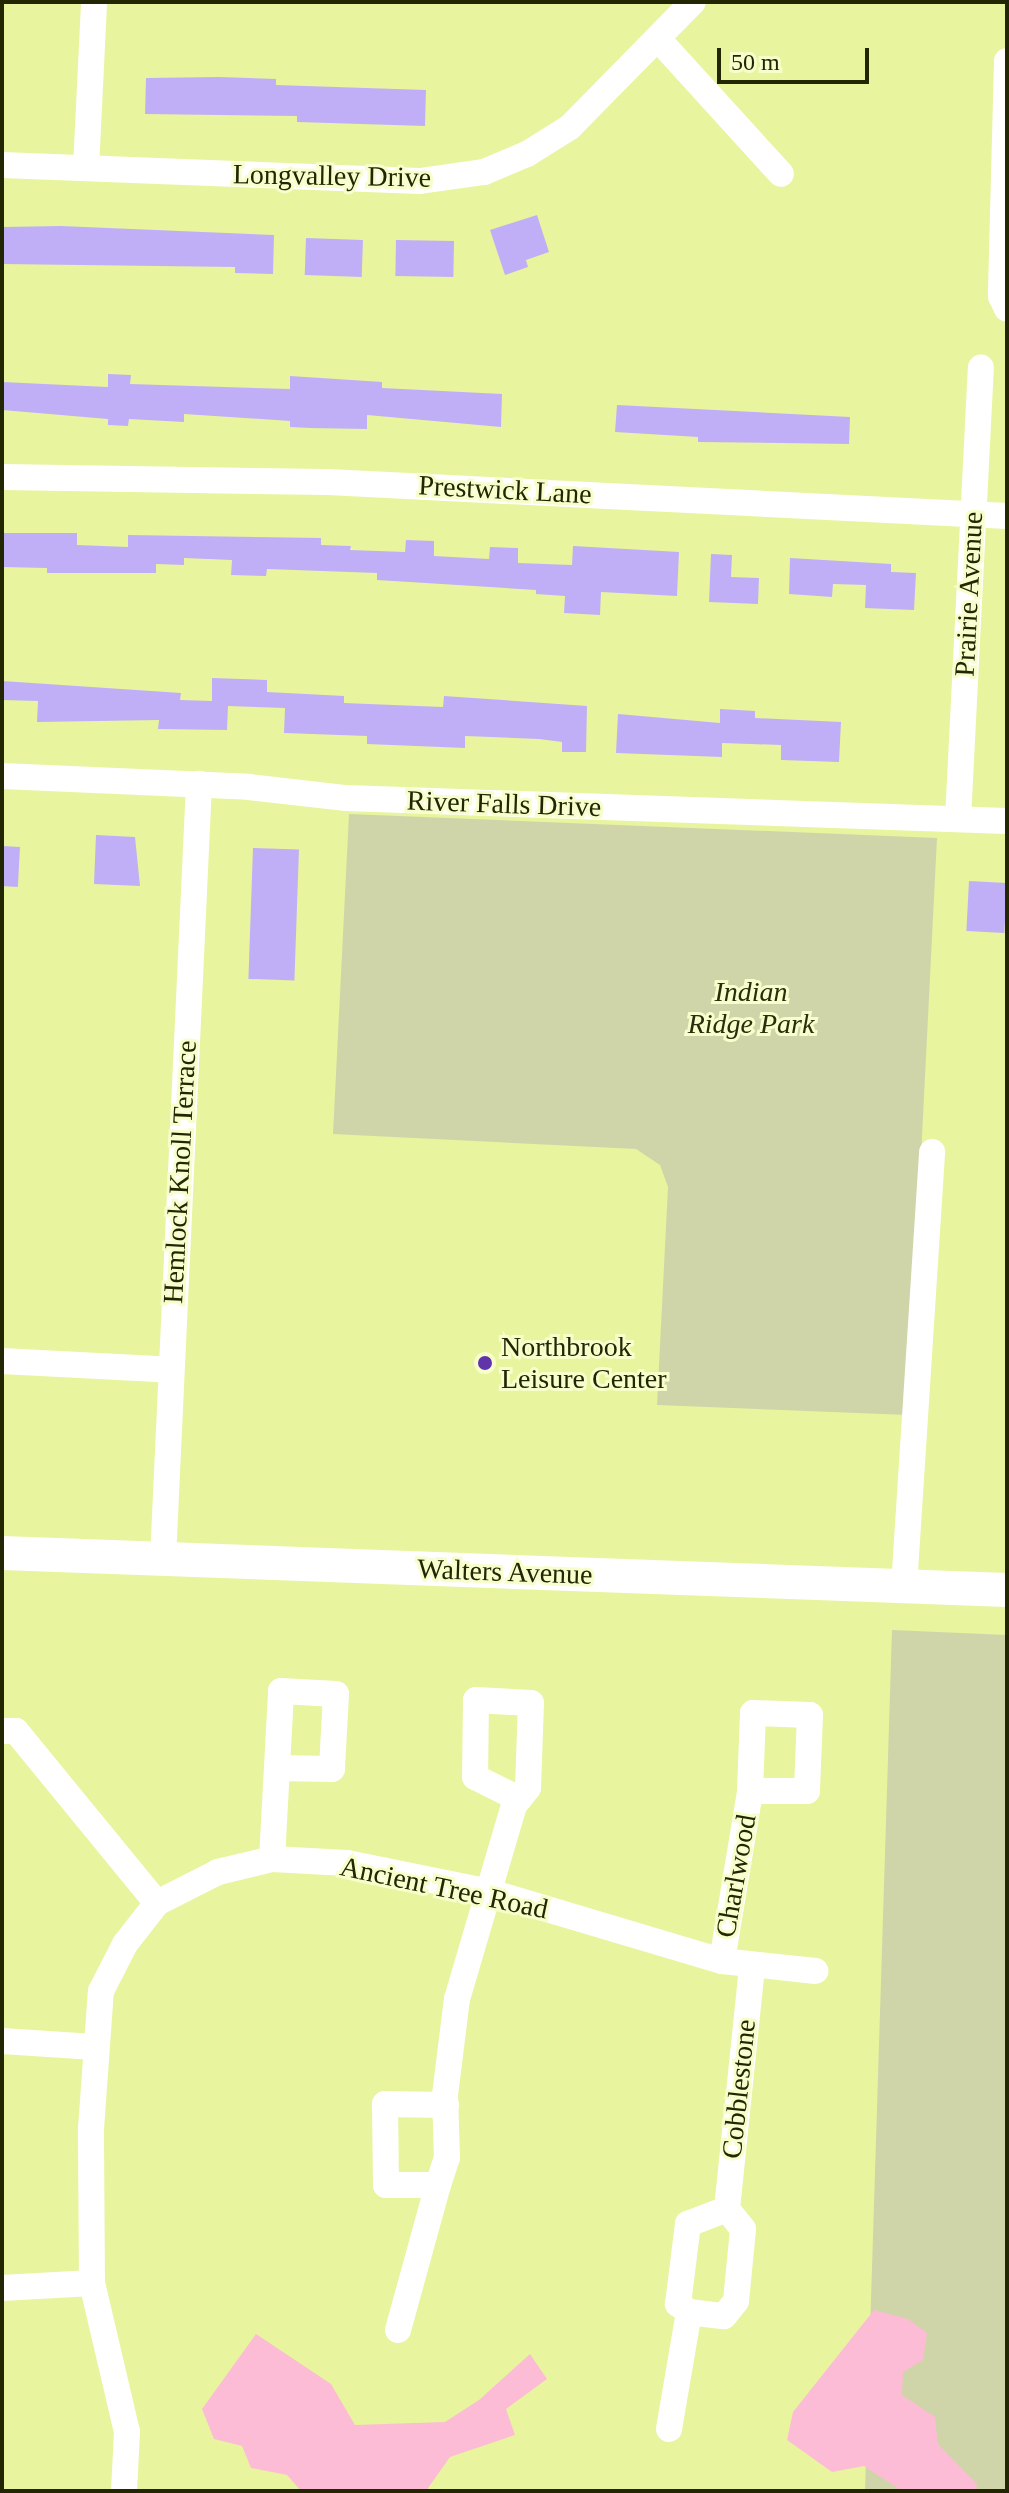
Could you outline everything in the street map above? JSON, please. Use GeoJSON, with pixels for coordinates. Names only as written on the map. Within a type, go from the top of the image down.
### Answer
{"type":"FeatureCollection","features":[{"type":"Feature","properties":{"kind":"main road","name":"Walters Avenue"},"geometry":{"type":"LineString","coordinates":[[2,1553],[1007,1590]]}},
{"type":"Feature","properties":{"kind":"street"},"geometry":{"type":"LineString","coordinates":[[86,168],[94,2]]}},
{"type":"Feature","properties":{"kind":"street","name":"Longvalley Drive"},"geometry":{"type":"LineString","coordinates":[[2,165],[420,181],[484,172],[527,154],[570,127],[659,40],[693,2]]}},
{"type":"Feature","properties":{"kind":"street"},"geometry":{"type":"LineString","coordinates":[[659,40],[781,174]]}},
{"type":"Feature","properties":{"kind":"street"},"geometry":{"type":"LineString","coordinates":[[1004,303],[1007,61]]}},
{"type":"Feature","properties":{"kind":"street","name":"Prairie Avenue"},"geometry":{"type":"LineString","coordinates":[[958,819],[981,368]]}},
{"type":"Feature","properties":{"kind":"street","name":"Prestwick Lane"},"geometry":{"type":"LineString","coordinates":[[2,477],[328,482],[1007,516]]}},
{"type":"Feature","properties":{"kind":"street","name":"River Falls Drive"},"geometry":{"type":"LineString","coordinates":[[2,776],[199,784],[346,798],[1007,821]]}},
{"type":"Feature","properties":{"kind":"street","name":"Hemlock Knoll Terrace"},"geometry":{"type":"LineString","coordinates":[[163,1559],[199,784]]}},
{"type":"Feature","properties":{"kind":"street"},"geometry":{"type":"LineString","coordinates":[[904,1587],[932,1152]]}},
{"type":"Feature","properties":{"kind":"street"},"geometry":{"type":"LineString","coordinates":[[2,1361],[171,1370]]}},
{"type":"Feature","properties":{"kind":"street"},"geometry":{"type":"LineString","coordinates":[[2,1731],[16,1731],[157,1903]]}},
{"type":"Feature","properties":{"kind":"street"},"geometry":{"type":"LineString","coordinates":[[272,1859],[277,1768]]}},
{"type":"Feature","properties":{"kind":"street","name":"Charlwood"},"geometry":{"type":"LineString","coordinates":[[722,1961],[750,1791]]}},
{"type":"Feature","properties":{"kind":"street"},"geometry":{"type":"LineString","coordinates":[[398,2330],[447,2158],[446,2105],[457,1999],[519,1799]]}},
{"type":"Feature","properties":{"kind":"street","name":"Ancient Tree Road"},"geometry":{"type":"LineString","coordinates":[[124,2491],[127,2432],[92,2283],[88,2211],[95,2047],[101,1991],[125,1944],[157,1903],[218,1872],[272,1859],[347,1863],[490,1892],[752,1968],[815,1971]]}},
{"type":"Feature","properties":{"kind":"street","name":"Cobblestone"},"geometry":{"type":"LineString","coordinates":[[689,2312],[724,2316],[736,2301],[743,2229],[727,2209],[752,1968]]}},
{"type":"Feature","properties":{"kind":"street"},"geometry":{"type":"LineString","coordinates":[[2,2041],[95,2047]]}},
{"type":"Feature","properties":{"kind":"street"},"geometry":{"type":"LineString","coordinates":[[438,2185],[386,2185],[385,2104],[446,2105]]}},
{"type":"Feature","properties":{"kind":"street"},"geometry":{"type":"LineString","coordinates":[[669,2429],[689,2312],[678,2304],[688,2224],[727,2209]]}},
{"type":"Feature","properties":{"kind":"street"},"geometry":{"type":"LineString","coordinates":[[2,2288],[92,2283]]}},
{"type":"Feature","properties":{"kind":"green space","name":"Indian Ridge Park"},"geometry":{"type":"Polygon","coordinates":[[[349,814],[937,838],[908,1415],[657,1405],[668,1187],[660,1165],[636,1149],[333,1134],[349,814]]]}},
{"type":"Feature","properties":{"kind":"green space"},"geometry":{"type":"Polygon","coordinates":[[[892,1630],[1007,1635],[1007,2491],[865,2491],[892,1630]]]}},
{"type":"Feature","properties":{"kind":"shaded area"},"geometry":{"type":"Polygon","coordinates":[[[874,2310],[908,2319],[927,2333],[923,2360],[903,2372],[902,2395],[935,2417],[938,2444],[977,2484],[976,2491],[902,2491],[864,2466],[832,2472],[787,2440],[793,2412],[874,2310]]]}},
{"type":"Feature","properties":{"kind":"shaded area"},"geometry":{"type":"Polygon","coordinates":[[[256,2334],[331,2384],[355,2425],[445,2422],[479,2400],[530,2354],[547,2379],[506,2409],[515,2435],[450,2457],[426,2491],[301,2491],[287,2475],[251,2468],[242,2446],[214,2439],[202,2409],[256,2334]]]}},
{"type":"Feature","properties":{"kind":"building"},"geometry":{"type":"Polygon","coordinates":[[[146,78],[276,79],[276,85],[426,90],[425,126],[297,122],[297,116],[145,114],[146,78]]]}},
{"type":"Feature","properties":{"kind":"building"},"geometry":{"type":"Polygon","coordinates":[[[537,215],[549,252],[526,260],[528,267],[505,275],[490,230],[537,215]]]}},
{"type":"Feature","properties":{"kind":"building"},"geometry":{"type":"Polygon","coordinates":[[[61,226],[274,235],[273,274],[235,273],[235,267],[2,264],[2,227],[61,226]]]}},
{"type":"Feature","properties":{"kind":"building"},"geometry":{"type":"Polygon","coordinates":[[[306,238],[363,240],[362,277],[305,275],[306,238]]]}},
{"type":"Feature","properties":{"kind":"building"},"geometry":{"type":"Polygon","coordinates":[[[396,240],[454,241],[453,277],[395,276],[396,240]]]}},
{"type":"Feature","properties":{"kind":"building"},"geometry":{"type":"Polygon","coordinates":[[[108,374],[131,375],[130,384],[290,389],[290,376],[382,382],[382,388],[502,394],[501,427],[367,415],[367,429],[310,428],[290,427],[290,421],[184,414],[184,422],[129,419],[128,426],[108,425],[108,419],[2,410],[2,382],[108,387],[108,374]]]}},
{"type":"Feature","properties":{"kind":"building"},"geometry":{"type":"Polygon","coordinates":[[[617,405],[850,417],[849,444],[698,442],[698,437],[615,432],[617,405]]]}},
{"type":"Feature","properties":{"kind":"building"},"geometry":{"type":"Polygon","coordinates":[[[2,533],[77,533],[77,545],[128,547],[128,535],[321,538],[321,545],[351,546],[350,550],[405,552],[406,540],[434,541],[434,556],[489,559],[490,547],[518,548],[518,563],[572,565],[573,546],[679,552],[677,596],[601,592],[600,615],[564,613],[565,596],[536,594],[536,590],[377,580],[377,573],[267,569],[266,576],[231,575],[232,560],[184,558],[184,565],[156,564],[156,573],[47,573],[47,568],[2,567],[2,533]]]}},
{"type":"Feature","properties":{"kind":"building"},"geometry":{"type":"Polygon","coordinates":[[[711,554],[732,555],[731,577],[759,578],[758,604],[709,602],[711,554]]]}},
{"type":"Feature","properties":{"kind":"building"},"geometry":{"type":"Polygon","coordinates":[[[790,558],[891,564],[891,572],[916,573],[914,610],[865,608],[866,585],[833,584],[832,597],[789,594],[790,558]]]}},
{"type":"Feature","properties":{"kind":"building"},"geometry":{"type":"Polygon","coordinates":[[[212,678],[267,680],[267,692],[344,696],[344,703],[443,707],[444,696],[587,706],[586,752],[562,752],[562,742],[539,739],[465,736],[465,748],[367,744],[367,736],[284,733],[285,708],[228,706],[227,730],[158,729],[159,720],[37,722],[38,701],[2,700],[2,681],[181,693],[180,700],[212,701],[212,678]]]}},
{"type":"Feature","properties":{"kind":"building"},"geometry":{"type":"Polygon","coordinates":[[[720,709],[755,711],[755,718],[841,722],[839,762],[781,760],[781,745],[722,743],[722,757],[616,753],[618,714],[720,723],[720,709]]]}},
{"type":"Feature","properties":{"kind":"building"},"geometry":{"type":"Polygon","coordinates":[[[96,835],[135,837],[140,886],[94,884],[96,835]]]}},
{"type":"Feature","properties":{"kind":"building"},"geometry":{"type":"Polygon","coordinates":[[[2,846],[20,847],[18,887],[2,886],[2,846]]]}},
{"type":"Feature","properties":{"kind":"building"},"geometry":{"type":"Polygon","coordinates":[[[253,848],[299,850],[294,981],[248,979],[253,848]]]}},
{"type":"Feature","properties":{"kind":"building"},"geometry":{"type":"Polygon","coordinates":[[[969,881],[1007,883],[1004,933],[966,931],[969,881]]]}},
{"type":"Feature","properties":{"kind":"place","name":"Northbrook Leisure Center"},"geometry":{"type":"Point","coordinates":[485,1363]}}]}
